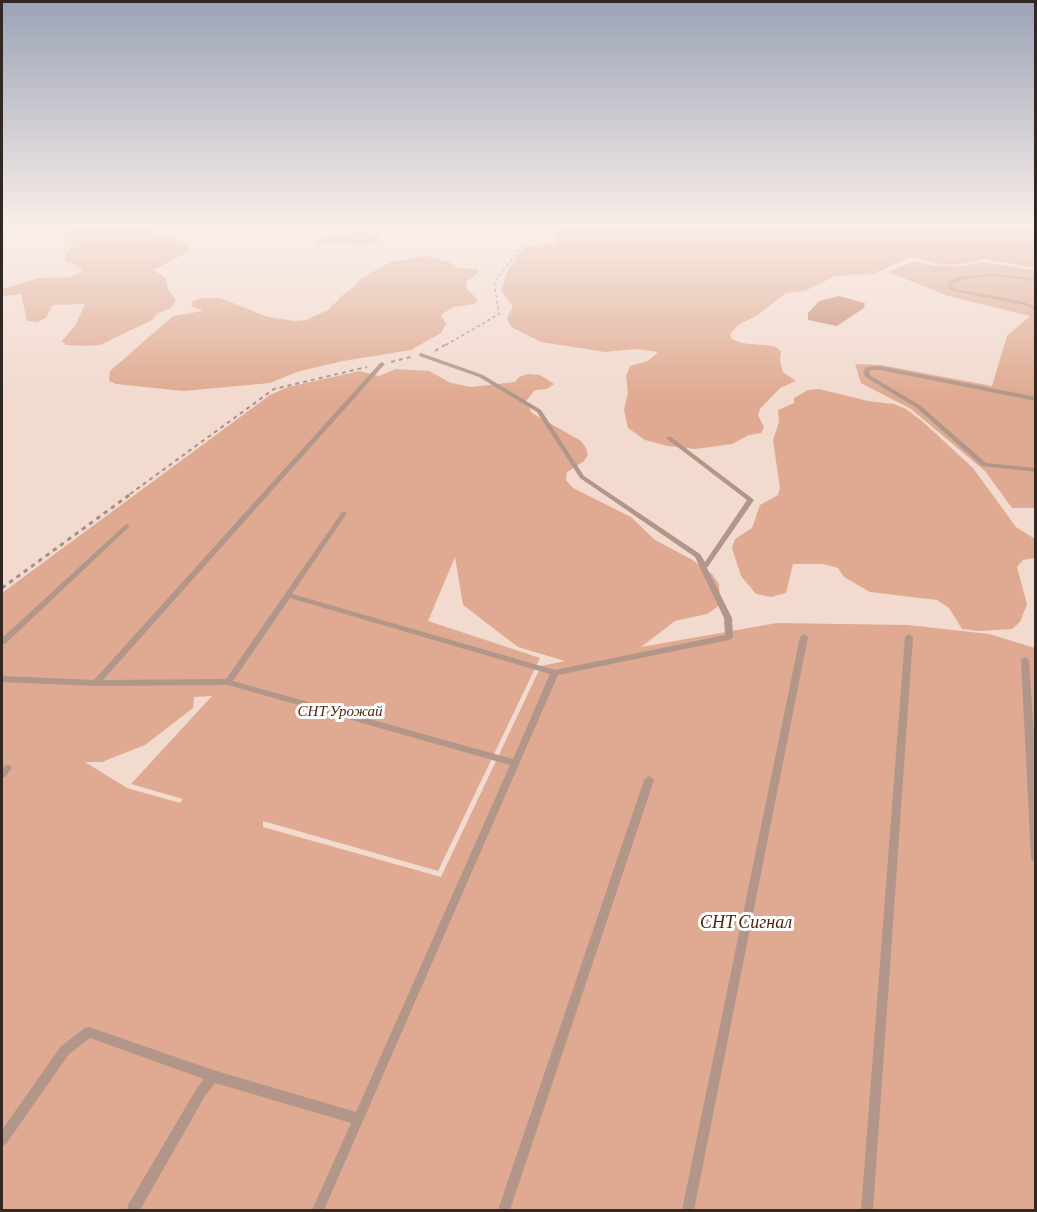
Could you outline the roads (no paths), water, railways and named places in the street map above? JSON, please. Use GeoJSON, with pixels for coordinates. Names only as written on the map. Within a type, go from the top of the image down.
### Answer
{"type":"FeatureCollection","features":[{"type":"Feature","properties":{"kind":"lane"},"geometry":{"type":"LineString","coordinates":[[953,282],[950,283],[950,287],[955,290],[1022,303],[1035,309]]}},
{"type":"Feature","properties":{"kind":"lane"},"geometry":{"type":"LineString","coordinates":[[288,595],[555,673],[729,637],[728,618],[698,556],[582,477],[539,411],[481,376],[422,355]]}},
{"type":"Feature","properties":{"kind":"lane"},"geometry":{"type":"LineString","coordinates":[[96,683],[382,364]]}},
{"type":"Feature","properties":{"kind":"lane"},"geometry":{"type":"LineString","coordinates":[[1035,399],[880,368],[868,368],[866,373],[919,407],[984,465],[1035,470]]}},
{"type":"Feature","properties":{"kind":"lane"},"geometry":{"type":"LineString","coordinates":[[669,438],[751,500],[704,568]]}},
{"type":"Feature","properties":{"kind":"lane"},"geometry":{"type":"LineString","coordinates":[[228,682],[345,513]]}},
{"type":"Feature","properties":{"kind":"lane"},"geometry":{"type":"LineString","coordinates":[[2,642],[127,526]]}},
{"type":"Feature","properties":{"kind":"lane"},"geometry":{"type":"LineString","coordinates":[[688,1210],[804,637]]}},
{"type":"Feature","properties":{"kind":"lane"},"geometry":{"type":"LineString","coordinates":[[867,1210],[909,637]]}},
{"type":"Feature","properties":{"kind":"lane"},"geometry":{"type":"LineString","coordinates":[[1025,660],[1035,858]]}},
{"type":"Feature","properties":{"kind":"lane"},"geometry":{"type":"LineString","coordinates":[[318,1210],[555,673]]}},
{"type":"Feature","properties":{"kind":"lane"},"geometry":{"type":"LineString","coordinates":[[2,679],[96,683],[228,682],[515,763]]}},
{"type":"Feature","properties":{"kind":"lane"},"geometry":{"type":"LineString","coordinates":[[504,1210],[649,780]]}},
{"type":"Feature","properties":{"kind":"lane"},"geometry":{"type":"LineString","coordinates":[[2,1140],[65,1050],[89,1032],[213,1076],[359,1119]]}},
{"type":"Feature","properties":{"kind":"lane"},"geometry":{"type":"LineString","coordinates":[[133,1210],[201,1092],[213,1076]]}},
{"type":"Feature","properties":{"kind":"park label","name":"СНТ Урожай"},"geometry":{"type":"Point","coordinates":[340,711]}},
{"type":"Feature","properties":{"kind":"park label","name":"СНТ Сигнал"},"geometry":{"type":"Point","coordinates":[746,922]}}]}
